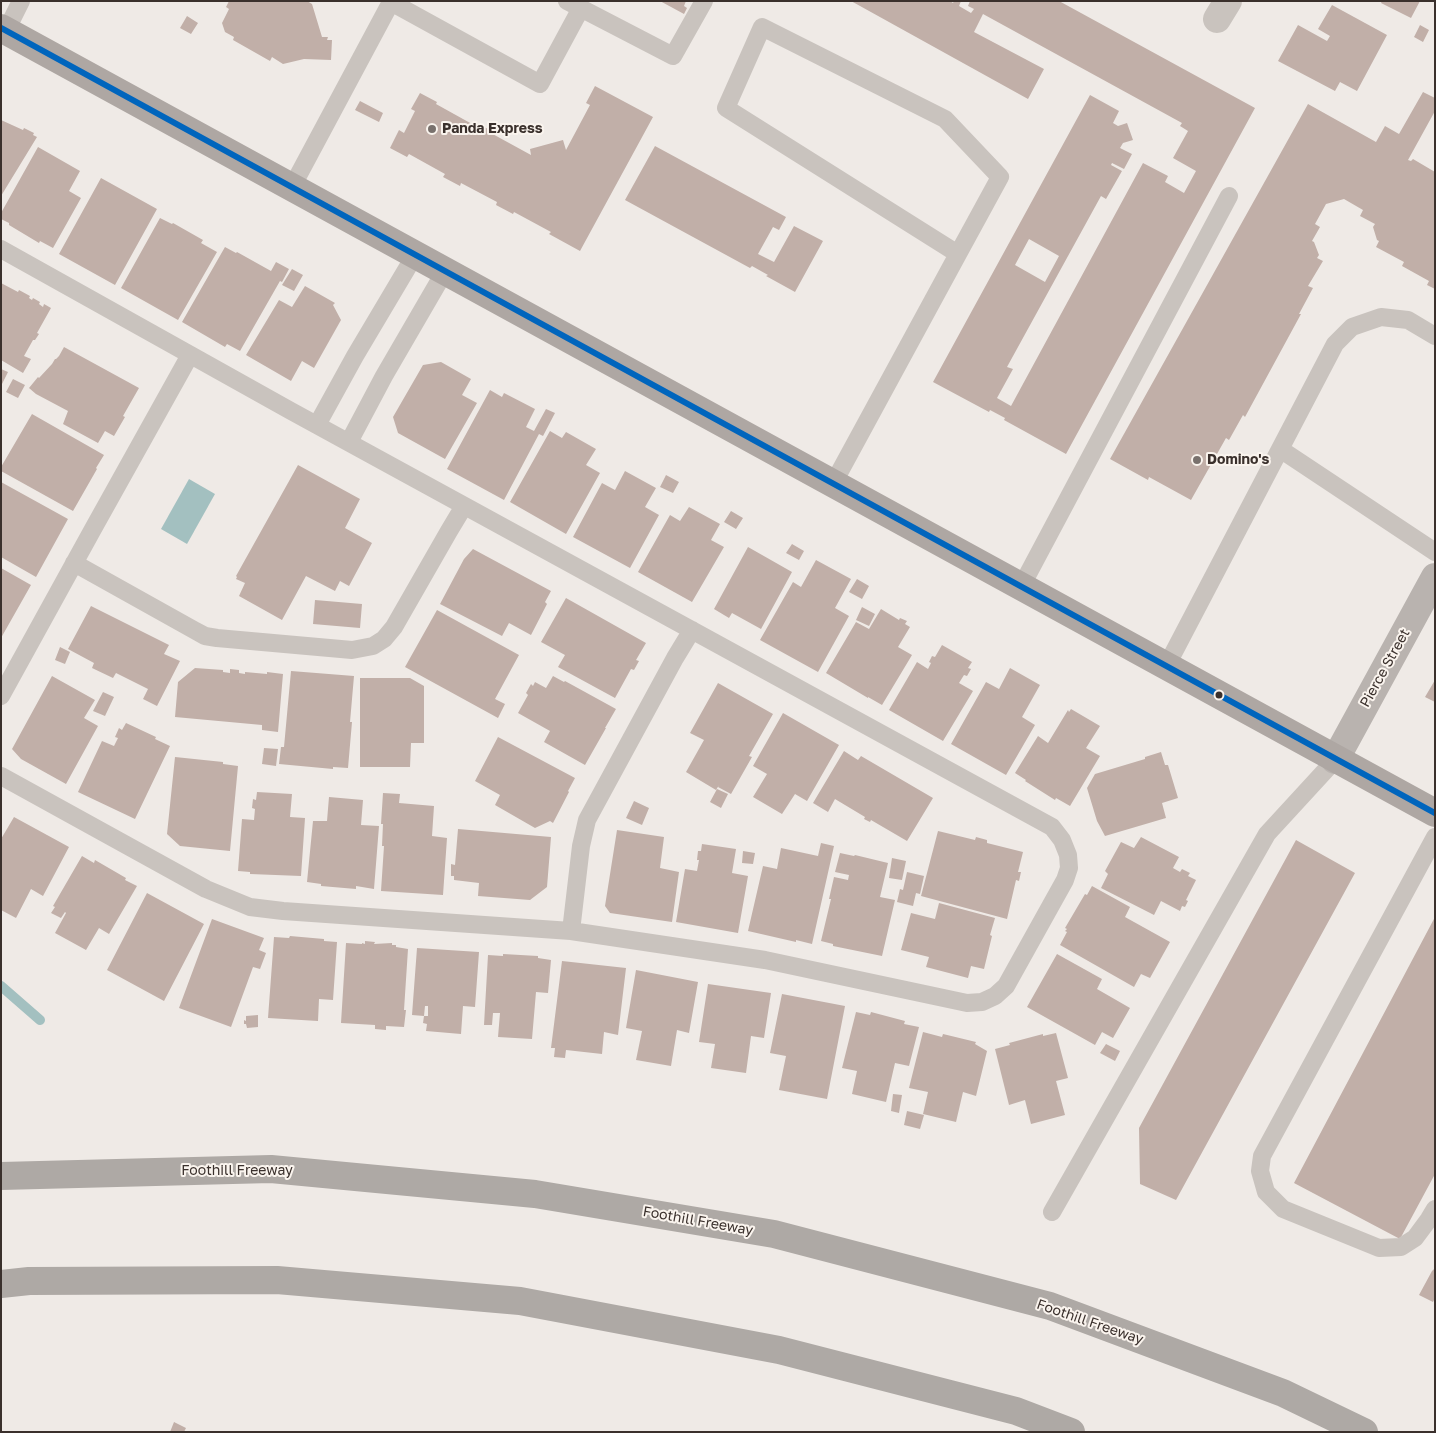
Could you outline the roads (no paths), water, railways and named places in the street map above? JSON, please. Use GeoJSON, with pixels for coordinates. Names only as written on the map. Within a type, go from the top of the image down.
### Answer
{"type":"FeatureCollection","features":[{"type":"Feature","properties":{"kind":"highway","name":"Foothill Freeway"},"geometry":{"type":"LineString","coordinates":[[1,1176],[271,1169],[534,1194],[774,1234],[1050,1306],[1283,1393],[1364,1432]]}},
{"type":"Feature","properties":{"kind":"highway"},"geometry":{"type":"LineString","coordinates":[[1,1284],[29,1281],[277,1280],[520,1301],[779,1350],[1016,1411],[1071,1432]]}},
{"type":"Feature","properties":{"kind":"highway"},"geometry":{"type":"LineString","coordinates":[[1016,1411],[1054,1432]]}},
{"type":"Feature","properties":{"kind":"main road"},"geometry":{"type":"LineString","coordinates":[[4,30],[1335,760],[1435,813]]}},
{"type":"Feature","properties":{"kind":"street","name":"Pierce Street"},"geometry":{"type":"LineString","coordinates":[[1335,760],[1435,577]]}},
{"type":"Feature","properties":{"kind":"lane"},"geometry":{"type":"LineString","coordinates":[[4,30],[22,1]]}},
{"type":"Feature","properties":{"kind":"lane"},"geometry":{"type":"LineString","coordinates":[[292,187],[391,2],[540,84],[574,5],[673,56],[704,1]]}},
{"type":"Feature","properties":{"kind":"lane"},"geometry":{"type":"LineString","coordinates":[[833,484],[1000,177],[945,119],[762,26],[726,108],[958,254]]}},
{"type":"Feature","properties":{"kind":"lane"},"geometry":{"type":"LineString","coordinates":[[1021,587],[1229,196]]}},
{"type":"Feature","properties":{"kind":"lane"},"geometry":{"type":"LineString","coordinates":[[1,249],[464,506],[1052,827],[1062,840],[1068,855],[1069,868],[1006,986],[995,996],[982,1002],[967,1003],[765,960],[571,931],[250,907],[206,889],[1,776]]}},
{"type":"Feature","properties":{"kind":"lane"},"geometry":{"type":"LineString","coordinates":[[317,424],[355,356],[416,255]]}},
{"type":"Feature","properties":{"kind":"lane"},"geometry":{"type":"LineString","coordinates":[[349,442],[384,376],[445,271]]}},
{"type":"Feature","properties":{"kind":"lane"},"geometry":{"type":"LineString","coordinates":[[1166,667],[1335,344],[1352,327],[1381,317],[1408,320],[1435,336]]}},
{"type":"Feature","properties":{"kind":"lane"},"geometry":{"type":"LineString","coordinates":[[1,696],[190,354]]}},
{"type":"Feature","properties":{"kind":"lane"},"geometry":{"type":"LineString","coordinates":[[1280,449],[1435,552]]}},
{"type":"Feature","properties":{"kind":"lane"},"geometry":{"type":"LineString","coordinates":[[74,563],[205,636],[352,650],[372,646],[384,639],[394,627],[464,506]]}},
{"type":"Feature","properties":{"kind":"lane"},"geometry":{"type":"LineString","coordinates":[[571,931],[586,820],[692,630]]}},
{"type":"Feature","properties":{"kind":"lane"},"geometry":{"type":"LineString","coordinates":[[1052,1212],[1267,834],[1335,760]]}},
{"type":"Feature","properties":{"kind":"lane"},"geometry":{"type":"LineString","coordinates":[[1435,836],[1262,1156],[1260,1171],[1266,1192],[1283,1209],[1379,1248],[1401,1247],[1415,1238],[1435,1209]]}},
{"type":"Feature","properties":{"kind":"water"},"geometry":{"type":"Polygon","coordinates":[[[189,479],[215,494],[187,544],[161,529],[189,479]]]}},
{"type":"Feature","properties":{"kind":"waterway"},"geometry":{"type":"LineString","coordinates":[[1,986],[40,1020]]}},
{"type":"Feature","properties":{"kind":"place","name":"Panda Express"},"geometry":{"type":"Point","coordinates":[432,129]}},
{"type":"Feature","properties":{"kind":"place","name":"Domino's"},"geometry":{"type":"Point","coordinates":[1197,460]}}]}
